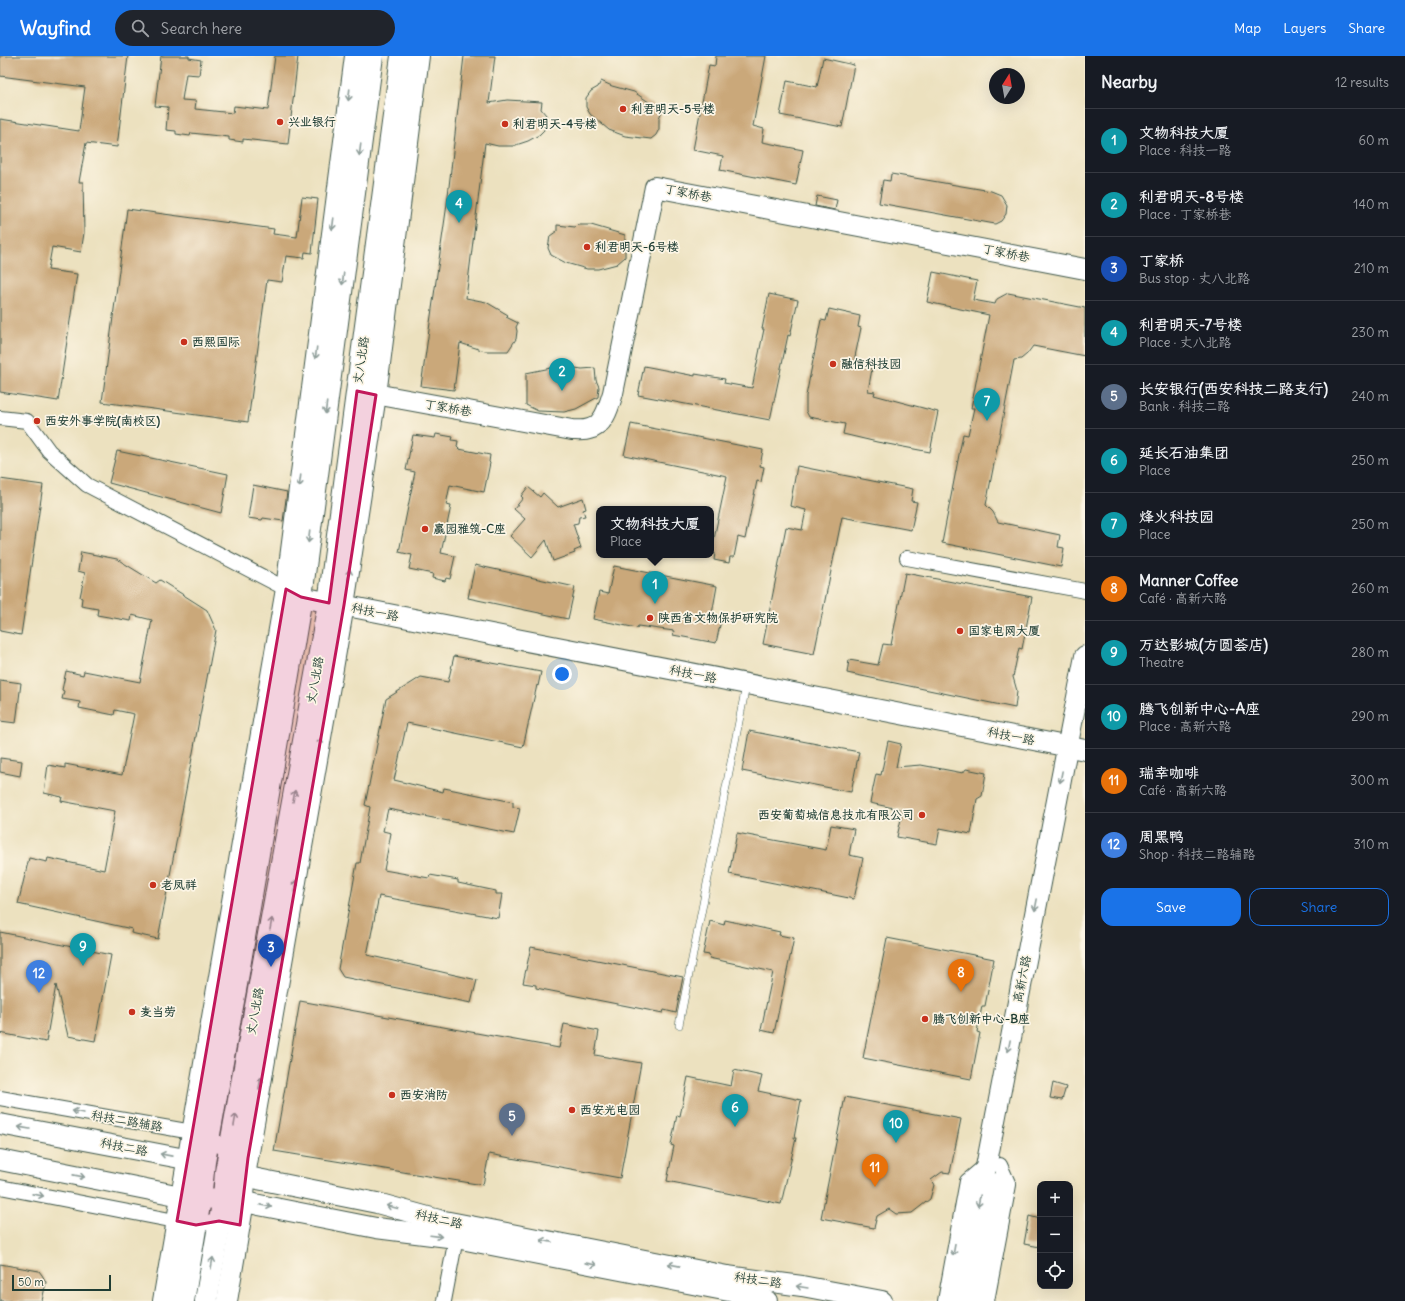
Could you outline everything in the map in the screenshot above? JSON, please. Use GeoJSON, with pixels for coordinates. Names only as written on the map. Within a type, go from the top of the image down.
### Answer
{"type":"FeatureCollection","features":[{"type":"Feature","properties":{"kind":"main road"},"geometry":{"type":"LineString","coordinates":[[294,593],[354,56]]}},
{"type":"Feature","properties":{"kind":"main road","name":"丈八北路"},"geometry":{"type":"LineString","coordinates":[[183,1301],[186,1223],[200,1134],[237,979],[372,56]]}},
{"type":"Feature","properties":{"kind":"main road","name":"丈八北路"},"geometry":{"type":"LineString","coordinates":[[206,1301],[230,1223],[234,1200],[237,1165],[337,604],[367,393],[402,56]]}},
{"type":"Feature","properties":{"kind":"main road"},"geometry":{"type":"LineString","coordinates":[[367,393],[419,56]]}},
{"type":"Feature","properties":{"kind":"main road","name":"丁家桥巷"},"geometry":{"type":"LineString","coordinates":[[367,393],[572,430],[589,430],[599,423],[607,410],[613,393],[655,187],[1085,268]]}},
{"type":"Feature","properties":{"kind":"main road","name":"科技一路"},"geometry":{"type":"LineString","coordinates":[[294,593],[337,604],[746,685],[1077,748]]}},
{"type":"Feature","properties":{"kind":"main road","name":"高新六路"},"geometry":{"type":"LineString","coordinates":[[960,1301],[993,1165],[1077,748],[1085,656]]}},
{"type":"Feature","properties":{"kind":"main road","name":"高新六路"},"geometry":{"type":"LineString","coordinates":[[1077,748],[1085,726]]}},
{"type":"Feature","properties":{"kind":"main road","name":"科技二路"},"geometry":{"type":"LineString","coordinates":[[0,1124],[196,1161],[237,1165],[447,1222],[727,1276],[802,1286],[882,1301]]}},
{"type":"Feature","properties":{"kind":"main road","name":"科技二路"},"geometry":{"type":"LineString","coordinates":[[0,1160],[191,1197],[234,1200],[376,1228],[456,1238],[734,1292],[767,1301]]}},
{"type":"Feature","properties":{"kind":"main road","name":"高新六路"},"geometry":{"type":"LineString","coordinates":[[975,1301],[993,1165]]}},
{"type":"Feature","properties":{"kind":"main road"},"geometry":{"type":"LineString","coordinates":[[163,1301],[186,1223]]}},
{"type":"Feature","properties":{"kind":"main road"},"geometry":{"type":"LineString","coordinates":[[227,1301],[230,1223]]}},
{"type":"Feature","properties":{"kind":"street"},"geometry":{"type":"LineString","coordinates":[[0,418],[26,421],[49,451],[87,485],[294,593]]}},
{"type":"Feature","properties":{"kind":"street"},"geometry":{"type":"LineString","coordinates":[[907,558],[1085,591]]}},
{"type":"Feature","properties":{"kind":"street","name":"科技二路辅路"},"geometry":{"type":"LineString","coordinates":[[0,1098],[200,1134]]}},
{"type":"Feature","properties":{"kind":"street"},"geometry":{"type":"LineString","coordinates":[[200,1134],[237,1165]]}},
{"type":"Feature","properties":{"kind":"street"},"geometry":{"type":"LineString","coordinates":[[945,1301],[967,1181],[993,1165],[1009,1185],[987,1301]]}},
{"type":"Feature","properties":{"kind":"street"},"geometry":{"type":"LineString","coordinates":[[0,1187],[186,1223],[230,1223]]}},
{"type":"Feature","properties":{"kind":"street"},"geometry":{"type":"LineString","coordinates":[[444,1301],[456,1238]]}},
{"type":"Feature","properties":{"kind":"lane"},"geometry":{"type":"LineString","coordinates":[[679,1025],[746,685]]}},
{"type":"Feature","properties":{"kind":"highlighted area"},"geometry":{"type":"Polygon","coordinates":[[[357,391],[376,395],[344,605],[248,1158],[240,1225],[219,1221],[196,1225],[177,1221],[286,589],[301,597],[329,603],[357,391]]]}},
{"type":"Feature","properties":{"kind":"building"},"geometry":{"type":"Polygon","coordinates":[[[0,56],[128,56],[117,147],[86,143],[79,182],[83,182],[84,233],[81,252],[52,247],[48,270],[77,274],[58,401],[0,392],[0,119],[79,131],[85,87],[0,76],[0,56]]]}},
{"type":"Feature","properties":{"kind":"building"},"geometry":{"type":"Polygon","coordinates":[[[161,56],[189,56],[189,58],[201,60],[199,75],[186,74],[182,100],[196,101],[195,109],[233,113],[234,106],[268,110],[275,56],[298,56],[288,144],[243,139],[243,142],[229,140],[229,137],[191,133],[190,136],[176,134],[176,131],[166,130],[168,107],[155,106],[161,56]]]}},
{"type":"Feature","properties":{"kind":"building"},"geometry":{"type":"Polygon","coordinates":[[[464,56],[495,56],[489,103],[507,100],[542,102],[541,109],[546,115],[547,121],[544,130],[539,135],[528,141],[513,146],[498,146],[485,143],[466,298],[486,302],[508,315],[506,317],[518,323],[516,327],[516,339],[508,351],[485,351],[460,343],[454,390],[421,386],[447,204],[464,56]]]}},
{"type":"Feature","properties":{"kind":"building"},"geometry":{"type":"Polygon","coordinates":[[[716,56],[766,56],[753,126],[764,129],[762,142],[803,150],[796,185],[720,170],[723,156],[693,150],[709,65],[715,66],[716,56]]]}},
{"type":"Feature","properties":{"kind":"building"},"geometry":{"type":"Polygon","coordinates":[[[823,58],[854,65],[842,127],[780,115],[787,81],[817,87],[823,58]]]}},
{"type":"Feature","properties":{"kind":"building","name":"利君明天-5号楼"},"geometry":{"type":"Polygon","coordinates":[[[601,81],[612,86],[634,92],[662,111],[659,118],[659,129],[656,135],[651,139],[625,136],[609,130],[590,114],[586,107],[586,98],[591,91],[598,87],[601,81]]]}},
{"type":"Feature","properties":{"kind":"building"},"geometry":{"type":"Polygon","coordinates":[[[891,174],[991,191],[1001,195],[1007,205],[1006,214],[1001,221],[995,224],[879,203],[883,180],[890,181],[891,174]]]}},
{"type":"Feature","properties":{"kind":"building"},"geometry":{"type":"Polygon","coordinates":[[[817,196],[837,200],[835,210],[815,206],[817,196]]]}},
{"type":"Feature","properties":{"kind":"building","name":"西熙国际"},"geometry":{"type":"Polygon","coordinates":[[[302,197],[318,199],[312,253],[305,252],[304,258],[286,256],[282,282],[267,280],[248,422],[102,402],[127,209],[274,229],[273,234],[297,237],[302,197]]]}},
{"type":"Feature","properties":{"kind":"building","name":"利君明天-6号楼"},"geometry":{"type":"Polygon","coordinates":[[[557,225],[575,227],[578,225],[591,225],[625,235],[625,257],[617,264],[598,269],[587,269],[566,263],[551,255],[548,248],[550,236],[557,231],[557,225]]]}},
{"type":"Feature","properties":{"kind":"building"},"geometry":{"type":"Polygon","coordinates":[[[933,272],[977,281],[973,300],[995,304],[997,299],[1008,293],[1085,308],[1085,356],[1033,346],[1021,359],[1014,360],[986,505],[993,512],[998,522],[1060,535],[1058,547],[1064,548],[1061,567],[942,543],[963,434],[968,435],[974,408],[971,408],[989,315],[927,302],[933,272]]]}},
{"type":"Feature","properties":{"kind":"building"},"geometry":{"type":"Polygon","coordinates":[[[769,294],[798,300],[790,336],[788,335],[770,420],[638,395],[644,366],[695,376],[695,374],[725,379],[724,383],[752,388],[764,329],[762,329],[769,294]]]}},
{"type":"Feature","properties":{"kind":"building"},"geometry":{"type":"Polygon","coordinates":[[[829,309],[860,316],[858,327],[861,328],[853,366],[872,369],[868,391],[875,392],[874,395],[938,412],[930,452],[843,434],[845,424],[809,417],[806,411],[806,396],[821,320],[826,321],[829,309]]]}},
{"type":"Feature","properties":{"kind":"building"},"geometry":{"type":"Polygon","coordinates":[[[561,366],[582,369],[595,368],[596,380],[599,387],[598,397],[576,409],[564,412],[538,411],[526,405],[526,373],[561,366]]]}},
{"type":"Feature","properties":{"kind":"building"},"geometry":{"type":"Polygon","coordinates":[[[631,424],[763,450],[760,466],[764,467],[761,482],[757,481],[745,539],[738,537],[734,557],[730,557],[729,563],[714,560],[714,539],[727,476],[624,455],[631,424]]]}},
{"type":"Feature","properties":{"kind":"building","name":"赢园雅筑-C座"},"geometry":{"type":"Polygon","coordinates":[[[436,434],[453,437],[452,440],[458,441],[457,447],[459,449],[490,455],[490,463],[484,492],[450,485],[446,505],[451,506],[441,553],[455,556],[450,579],[446,578],[445,581],[432,578],[433,574],[409,569],[412,555],[399,552],[415,472],[406,470],[413,435],[435,438],[436,434]]]}},
{"type":"Feature","properties":{"kind":"building"},"geometry":{"type":"Polygon","coordinates":[[[117,451],[228,474],[221,513],[109,483],[117,451]]]}},
{"type":"Feature","properties":{"kind":"building"},"geometry":{"type":"Polygon","coordinates":[[[797,466],[913,489],[911,501],[917,502],[911,530],[842,517],[814,654],[763,644],[786,527],[802,530],[806,510],[790,506],[797,466]]]}},
{"type":"Feature","properties":{"kind":"building"},"geometry":{"type":"Polygon","coordinates":[[[0,479],[43,485],[21,635],[0,631],[0,479]]]}},
{"type":"Feature","properties":{"kind":"building"},"geometry":{"type":"Polygon","coordinates":[[[253,485],[287,492],[283,521],[263,518],[262,520],[248,518],[253,485]]]}},
{"type":"Feature","properties":{"kind":"building"},"geometry":{"type":"Polygon","coordinates":[[[528,487],[540,497],[543,493],[558,507],[583,498],[586,509],[583,510],[585,516],[579,517],[578,523],[573,524],[581,548],[574,551],[575,553],[553,561],[546,540],[532,557],[510,536],[525,519],[514,509],[523,498],[521,496],[528,487]]]}},
{"type":"Feature","properties":{"kind":"building"},"geometry":{"type":"Polygon","coordinates":[[[81,552],[117,559],[156,583],[160,580],[207,610],[216,630],[158,939],[131,933],[132,929],[18,904],[29,858],[47,862],[48,858],[104,870],[115,811],[61,801],[62,797],[44,793],[48,765],[65,768],[65,764],[122,775],[134,714],[115,710],[114,715],[79,708],[80,702],[62,699],[64,691],[62,690],[66,671],[83,675],[84,671],[140,682],[152,620],[132,615],[131,621],[97,615],[98,609],[81,606],[82,598],[80,597],[85,573],[78,571],[81,552]]]}},
{"type":"Feature","properties":{"kind":"building"},"geometry":{"type":"Polygon","coordinates":[[[475,565],[575,587],[568,619],[468,598],[475,565]]]}},
{"type":"Feature","properties":{"kind":"building"},"geometry":{"type":"Polygon","coordinates":[[[614,566],[717,586],[712,614],[722,616],[716,643],[673,635],[674,631],[638,626],[637,628],[593,619],[599,592],[608,594],[614,566]]]}},
{"type":"Feature","properties":{"kind":"building","name":"国家电网大厦"},"geometry":{"type":"Polygon","coordinates":[[[905,573],[1032,597],[1022,649],[1019,648],[1013,677],[1017,691],[1015,708],[847,673],[849,660],[878,665],[883,644],[891,645],[905,573]]]}},
{"type":"Feature","properties":{"kind":"building"},"geometry":{"type":"Polygon","coordinates":[[[454,656],[541,672],[523,747],[407,723],[394,780],[443,792],[444,788],[513,802],[513,807],[520,808],[514,834],[388,809],[383,831],[391,833],[384,870],[429,878],[430,875],[458,880],[458,883],[496,891],[496,894],[502,894],[498,918],[379,896],[367,955],[477,980],[471,1003],[343,977],[338,969],[357,863],[360,863],[370,807],[365,805],[386,699],[421,677],[448,682],[454,656]]]}},
{"type":"Feature","properties":{"kind":"building"},"geometry":{"type":"Polygon","coordinates":[[[0,680],[21,683],[16,723],[0,721],[0,680]]]}},
{"type":"Feature","properties":{"kind":"building"},"geometry":{"type":"Polygon","coordinates":[[[749,731],[859,752],[851,792],[742,771],[749,731]]]}},
{"type":"Feature","properties":{"kind":"building","name":"西安葡萄城信息技术有限公司"},"geometry":{"type":"Polygon","coordinates":[[[888,741],[901,744],[896,767],[921,765],[963,773],[966,769],[986,773],[982,796],[977,799],[971,834],[940,828],[937,844],[897,837],[903,810],[870,803],[876,774],[881,775],[888,741]]]}},
{"type":"Feature","properties":{"kind":"building"},"geometry":{"type":"Polygon","coordinates":[[[0,758],[22,761],[20,776],[0,772],[0,758]]]}},
{"type":"Feature","properties":{"kind":"building"},"geometry":{"type":"Polygon","coordinates":[[[831,825],[854,829],[849,855],[863,858],[854,899],[729,874],[737,833],[826,850],[831,825]]]}},
{"type":"Feature","properties":{"kind":"building"},"geometry":{"type":"Polygon","coordinates":[[[725,920],[780,932],[779,935],[794,938],[774,1033],[761,1030],[773,972],[709,958],[710,955],[703,954],[710,921],[724,925],[725,920]]]}},
{"type":"Feature","properties":{"kind":"building"},"geometry":{"type":"Polygon","coordinates":[[[0,932],[111,955],[95,1041],[68,1036],[56,985],[46,1042],[0,1033],[0,932]]]}},
{"type":"Feature","properties":{"kind":"building","name":"腾飞创新中心-B座"},"geometry":{"type":"Polygon","coordinates":[[[887,938],[994,959],[985,1006],[982,1006],[977,1032],[980,1033],[971,1079],[863,1058],[887,938]]]}},
{"type":"Feature","properties":{"kind":"building"},"geometry":{"type":"Polygon","coordinates":[[[531,947],[683,977],[676,1013],[664,1010],[663,1013],[536,988],[536,985],[523,983],[531,947]]]}},
{"type":"Feature","properties":{"kind":"building","name":"西安消防"},"geometry":{"type":"Polygon","coordinates":[[[300,1001],[559,1048],[564,1024],[599,1031],[595,1055],[641,1063],[620,1178],[489,1154],[483,1185],[274,1151],[300,1001]]]}},
{"type":"Feature","properties":{"kind":"building"},"geometry":{"type":"Polygon","coordinates":[[[734,1070],[762,1076],[758,1091],[801,1100],[794,1138],[796,1138],[781,1204],[667,1181],[674,1146],[671,1145],[677,1115],[680,1116],[688,1077],[731,1086],[734,1070]]]}},
{"type":"Feature","properties":{"kind":"building"},"geometry":{"type":"Polygon","coordinates":[[[1053,1083],[1066,1087],[1062,1100],[1050,1098],[1053,1083]]]}},
{"type":"Feature","properties":{"kind":"building"},"geometry":{"type":"Polygon","coordinates":[[[845,1097],[961,1119],[950,1173],[942,1172],[931,1180],[934,1185],[930,1199],[912,1213],[896,1214],[889,1209],[877,1216],[874,1228],[821,1218],[845,1097]]]}},
{"type":"Feature","properties":{"kind":"building"},"geometry":{"type":"Polygon","coordinates":[[[1029,1216],[1037,1218],[1037,1246],[1024,1244],[1029,1216]]]}},
{"type":"Feature","properties":{"kind":"building"},"geometry":{"type":"Polygon","coordinates":[[[0,1264],[39,1271],[46,1282],[42,1301],[0,1301],[0,1264]]]}},
{"type":"Feature","properties":{"kind":"place","name":"利君明天-5号楼"},"geometry":{"type":"Point","coordinates":[623,109]}},
{"type":"Feature","properties":{"kind":"place","name":"兴业银行"},"geometry":{"type":"Point","coordinates":[280,122]}},
{"type":"Feature","properties":{"kind":"place","name":"利君明天-4号楼"},"geometry":{"type":"Point","coordinates":[505,124]}},
{"type":"Feature","properties":{"kind":"place","name":"利君明天-7号楼"},"geometry":{"type":"Point","coordinates":[459,223]}},
{"type":"Feature","properties":{"kind":"place","name":"利君明天-6号楼"},"geometry":{"type":"Point","coordinates":[587,247]}},
{"type":"Feature","properties":{"kind":"place","name":"西熙国际"},"geometry":{"type":"Point","coordinates":[184,342]}},
{"type":"Feature","properties":{"kind":"place","name":"融信科技园"},"geometry":{"type":"Point","coordinates":[833,364]}},
{"type":"Feature","properties":{"kind":"place","name":"利君明天-8号楼"},"geometry":{"type":"Point","coordinates":[562,391]}},
{"type":"Feature","properties":{"kind":"place","name":"西安外事学院(南校区)"},"geometry":{"type":"Point","coordinates":[37,421]}},
{"type":"Feature","properties":{"kind":"place","name":"烽火科技园"},"geometry":{"type":"Point","coordinates":[987,421]}},
{"type":"Feature","properties":{"kind":"place","name":"赢园雅筑-C座"},"geometry":{"type":"Point","coordinates":[425,529]}},
{"type":"Feature","properties":{"kind":"place","name":"文物科技大厦"},"geometry":{"type":"Point","coordinates":[655,604]}},
{"type":"Feature","properties":{"kind":"place","name":"陕西省文物保护研究院"},"geometry":{"type":"Point","coordinates":[650,618]}},
{"type":"Feature","properties":{"kind":"place","name":"国家电网大厦"},"geometry":{"type":"Point","coordinates":[960,631]}},
{"type":"Feature","properties":{"kind":"place","name":"西安葡萄城信息技术有限公司"},"geometry":{"type":"Point","coordinates":[922,815]}},
{"type":"Feature","properties":{"kind":"place","name":"老凤祥"},"geometry":{"type":"Point","coordinates":[153,885]}},
{"type":"Feature","properties":{"kind":"place","name":"万达影城(方圆荟店)"},"geometry":{"type":"Point","coordinates":[83,966]}},
{"type":"Feature","properties":{"kind":"place","name":"丁家桥"},"geometry":{"type":"Point","coordinates":[271,967]}},
{"type":"Feature","properties":{"kind":"place","name":"Manner Coffee"},"geometry":{"type":"Point","coordinates":[961,992]}},
{"type":"Feature","properties":{"kind":"place","name":"周黑鸭"},"geometry":{"type":"Point","coordinates":[39,993]}},
{"type":"Feature","properties":{"kind":"place","name":"麦当劳"},"geometry":{"type":"Point","coordinates":[132,1012]}},
{"type":"Feature","properties":{"kind":"place","name":"腾飞创新中心-B座"},"geometry":{"type":"Point","coordinates":[925,1019]}},
{"type":"Feature","properties":{"kind":"place","name":"西安消防"},"geometry":{"type":"Point","coordinates":[392,1095]}},
{"type":"Feature","properties":{"kind":"place","name":"西安光电园"},"geometry":{"type":"Point","coordinates":[572,1110]}},
{"type":"Feature","properties":{"kind":"place","name":"延长石油集团"},"geometry":{"type":"Point","coordinates":[735,1127]}},
{"type":"Feature","properties":{"kind":"place","name":"长安银行(西安科技二路支行)"},"geometry":{"type":"Point","coordinates":[512,1136]}},
{"type":"Feature","properties":{"kind":"place","name":"腾飞创新中心-A座"},"geometry":{"type":"Point","coordinates":[896,1143]}},
{"type":"Feature","properties":{"kind":"place","name":"瑞幸咖啡"},"geometry":{"type":"Point","coordinates":[875,1187]}}]}
